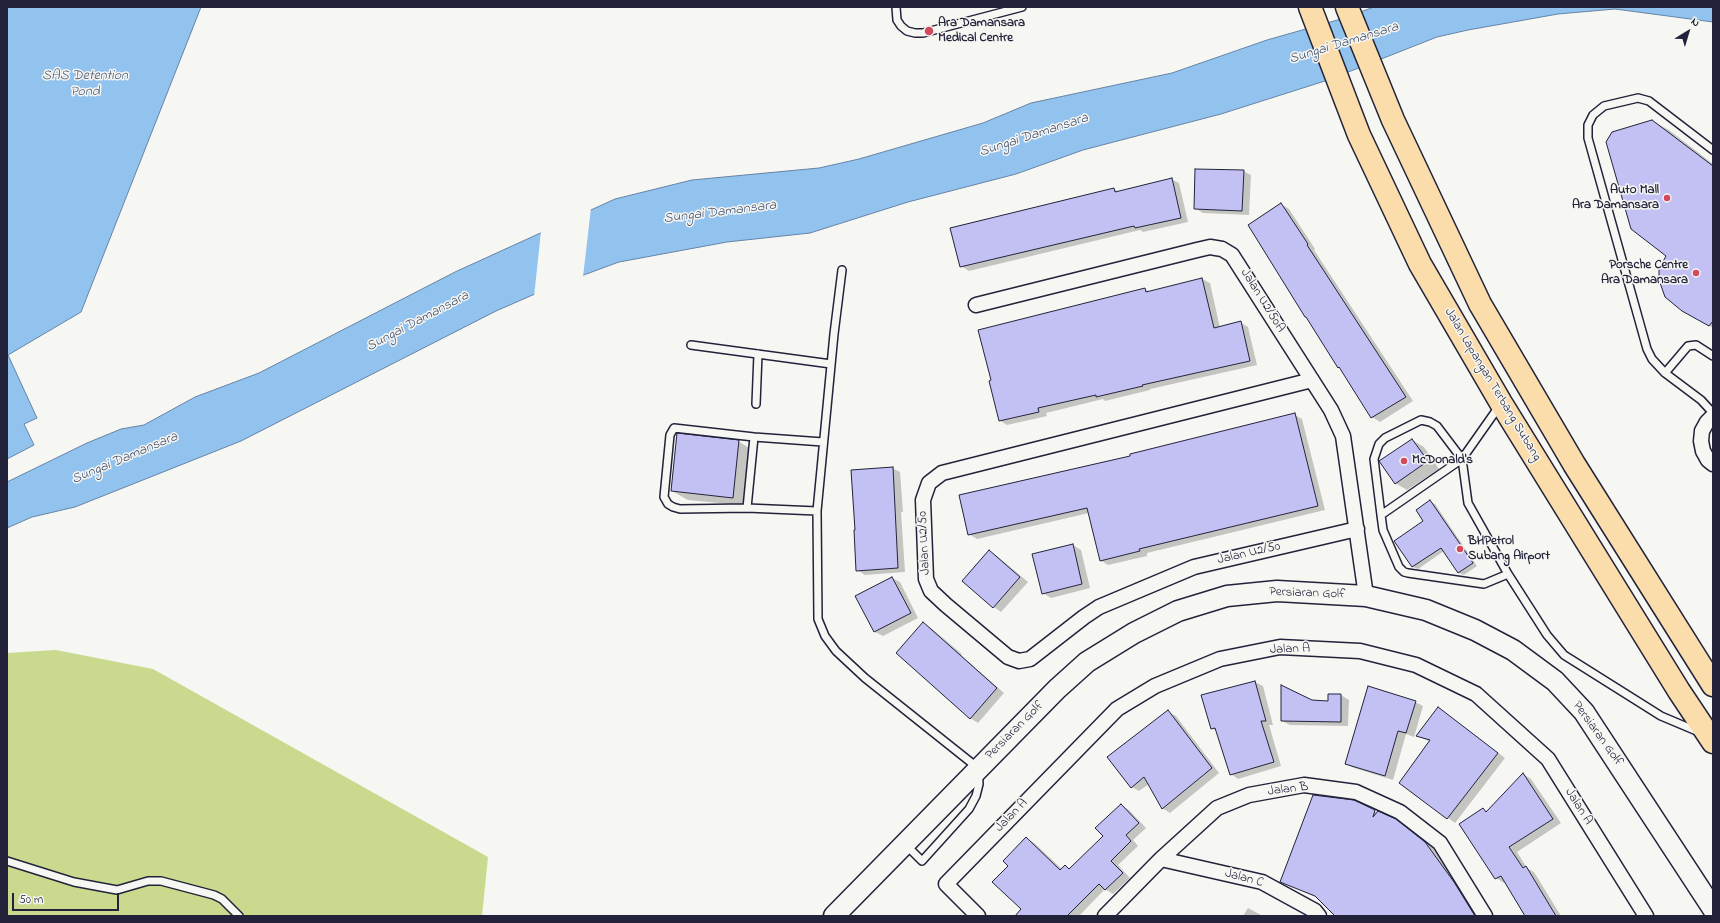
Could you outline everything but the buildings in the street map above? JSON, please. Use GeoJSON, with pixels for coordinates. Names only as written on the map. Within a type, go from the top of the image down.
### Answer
{"type":"FeatureCollection","features":[{"type":"Feature","properties":{"kind":"main road","name":"Jalan Lapangan Terbang Subang"},"geometry":{"type":"LineString","coordinates":[[1310,7],[1359,135],[1420,264],[1501,403],[1711,739]]}},
{"type":"Feature","properties":{"kind":"main road"},"geometry":{"type":"LineString","coordinates":[[1347,7],[1392,120],[1480,304],[1574,464],[1713,685]]}},
{"type":"Feature","properties":{"kind":"street","name":"Jalan U2/50A"},"geometry":{"type":"LineString","coordinates":[[976,305],[1210,247],[1222,249],[1232,255],[1331,410],[1343,436],[1366,596]]}},
{"type":"Feature","properties":{"kind":"street","name":"Jalan U2/50"},"geometry":{"type":"LineString","coordinates":[[1312,380],[942,473],[929,483],[923,500],[926,579],[931,591],[946,605],[1008,657],[1019,661],[1030,659],[1099,607],[1194,568],[1357,529]]}},
{"type":"Feature","properties":{"kind":"street"},"geometry":{"type":"LineString","coordinates":[[1713,416],[1707,422],[1702,431],[1701,441],[1703,451],[1708,460],[1713,464]]}},
{"type":"Feature","properties":{"kind":"street","name":"Persiaran Golf"},"geometry":{"type":"LineString","coordinates":[[834,916],[1057,688],[1087,662],[1134,633],[1178,611],[1227,596],[1277,591],[1366,596],[1426,610],[1475,630],[1513,650],[1555,681],[1588,718],[1713,910]]}},
{"type":"Feature","properties":{"kind":"street","name":"Jalan A"},"geometry":{"type":"LineString","coordinates":[[978,916],[946,884],[1117,709],[1155,686],[1220,659],[1280,647],[1360,651],[1416,665],[1476,694],[1548,759],[1646,916]]}},
{"type":"Feature","properties":{"kind":"street","name":"Jalan B"},"geometry":{"type":"LineString","coordinates":[[1105,916],[1161,859],[1217,808],[1249,795],[1304,785],[1356,792],[1400,812],[1440,843],[1485,916]]}},
{"type":"Feature","properties":{"kind":"street","name":"Jalan C"},"geometry":{"type":"LineString","coordinates":[[1161,859],[1262,882],[1315,911],[1319,916]]}},
{"type":"Feature","properties":{"kind":"lane"},"geometry":{"type":"LineString","coordinates":[[896,7],[897,20],[901,26],[907,31],[915,33],[922,33],[1022,7]]}},
{"type":"Feature","properties":{"kind":"lane"},"geometry":{"type":"LineString","coordinates":[[1713,150],[1649,102],[1638,98],[1604,106],[1593,115],[1588,125],[1588,138],[1652,359],[1665,373],[1701,400],[1713,413]]}},
{"type":"Feature","properties":{"kind":"lane"},"geometry":{"type":"LineString","coordinates":[[842,270],[831,364],[817,511],[818,619],[825,636],[836,650],[865,678],[978,768],[979,784],[976,796],[969,809],[922,861],[904,843]]}},
{"type":"Feature","properties":{"kind":"lane"},"geometry":{"type":"LineString","coordinates":[[691,345],[831,364]]}},
{"type":"Feature","properties":{"kind":"lane"},"geometry":{"type":"LineString","coordinates":[[1665,373],[1688,346],[1696,345],[1713,356]]}},
{"type":"Feature","properties":{"kind":"lane"},"geometry":{"type":"LineString","coordinates":[[756,404],[758,354]]}},
{"type":"Feature","properties":{"kind":"lane"},"geometry":{"type":"LineString","coordinates":[[1381,515],[1462,459],[1501,403]]}},
{"type":"Feature","properties":{"kind":"lane"},"geometry":{"type":"LineString","coordinates":[[1508,574],[1484,584],[1404,572],[1400,567],[1384,530],[1381,515],[1374,459],[1379,444],[1385,438],[1421,420],[1430,422],[1437,426],[1462,459],[1468,504],[1508,574],[1547,635],[1564,655],[1661,716],[1711,739]]}},
{"type":"Feature","properties":{"kind":"lane"},"geometry":{"type":"LineString","coordinates":[[817,511],[747,508],[680,509],[668,504],[664,497],[670,435],[674,428],[754,437],[823,442]]}},
{"type":"Feature","properties":{"kind":"lane"},"geometry":{"type":"LineString","coordinates":[[747,508],[754,437]]}},
{"type":"Feature","properties":{"kind":"lane"},"geometry":{"type":"LineString","coordinates":[[7,861],[74,882],[117,890],[148,881],[161,881],[214,895],[222,899],[239,916]]}},
{"type":"Feature","properties":{"kind":"green space"},"geometry":{"type":"Polygon","coordinates":[[[56,650],[153,669],[488,857],[482,916],[7,916],[7,653],[56,650]]]}},
{"type":"Feature","properties":{"kind":"water","name":"SAS Detention Pond"},"geometry":{"type":"Polygon","coordinates":[[[7,7],[201,7],[81,312],[8,355],[37,418],[24,424],[34,445],[7,459],[7,7]]]}},
{"type":"Feature","properties":{"kind":"water","name":"Sungai Damansara"},"geometry":{"type":"Polygon","coordinates":[[[1374,7],[1713,7],[1713,22],[1615,9],[1558,14],[1468,30],[1437,37],[1328,80],[1221,114],[1083,150],[1016,174],[908,202],[810,233],[727,242],[619,262],[551,287],[496,311],[241,441],[75,507],[32,517],[7,528],[7,482],[87,443],[121,429],[144,425],[195,397],[259,373],[455,272],[615,199],[692,180],[819,168],[859,159],[983,123],[1031,103],[1172,73],[1267,40],[1341,19],[1374,7]]]}},
{"type":"Feature","properties":{"kind":"pier"},"geometry":{"type":"Polygon","coordinates":[[[591,208],[583,277],[534,297],[541,231],[591,208]]]}},
{"type":"Feature","properties":{"kind":"place","name":"Ara Damansara Medical Centre"},"geometry":{"type":"Point","coordinates":[929,31]}},
{"type":"Feature","properties":{"kind":"place","name":"Auto Mall Ara Damansara"},"geometry":{"type":"Point","coordinates":[1667,198]}},
{"type":"Feature","properties":{"kind":"place","name":"Porsche Centre Ara Damansara"},"geometry":{"type":"Point","coordinates":[1696,273]}},
{"type":"Feature","properties":{"kind":"place","name":"McDonald's"},"geometry":{"type":"Point","coordinates":[1404,461]}},
{"type":"Feature","properties":{"kind":"place","name":"BHPetrol Subang Airport"},"geometry":{"type":"Point","coordinates":[1460,549]}}]}
